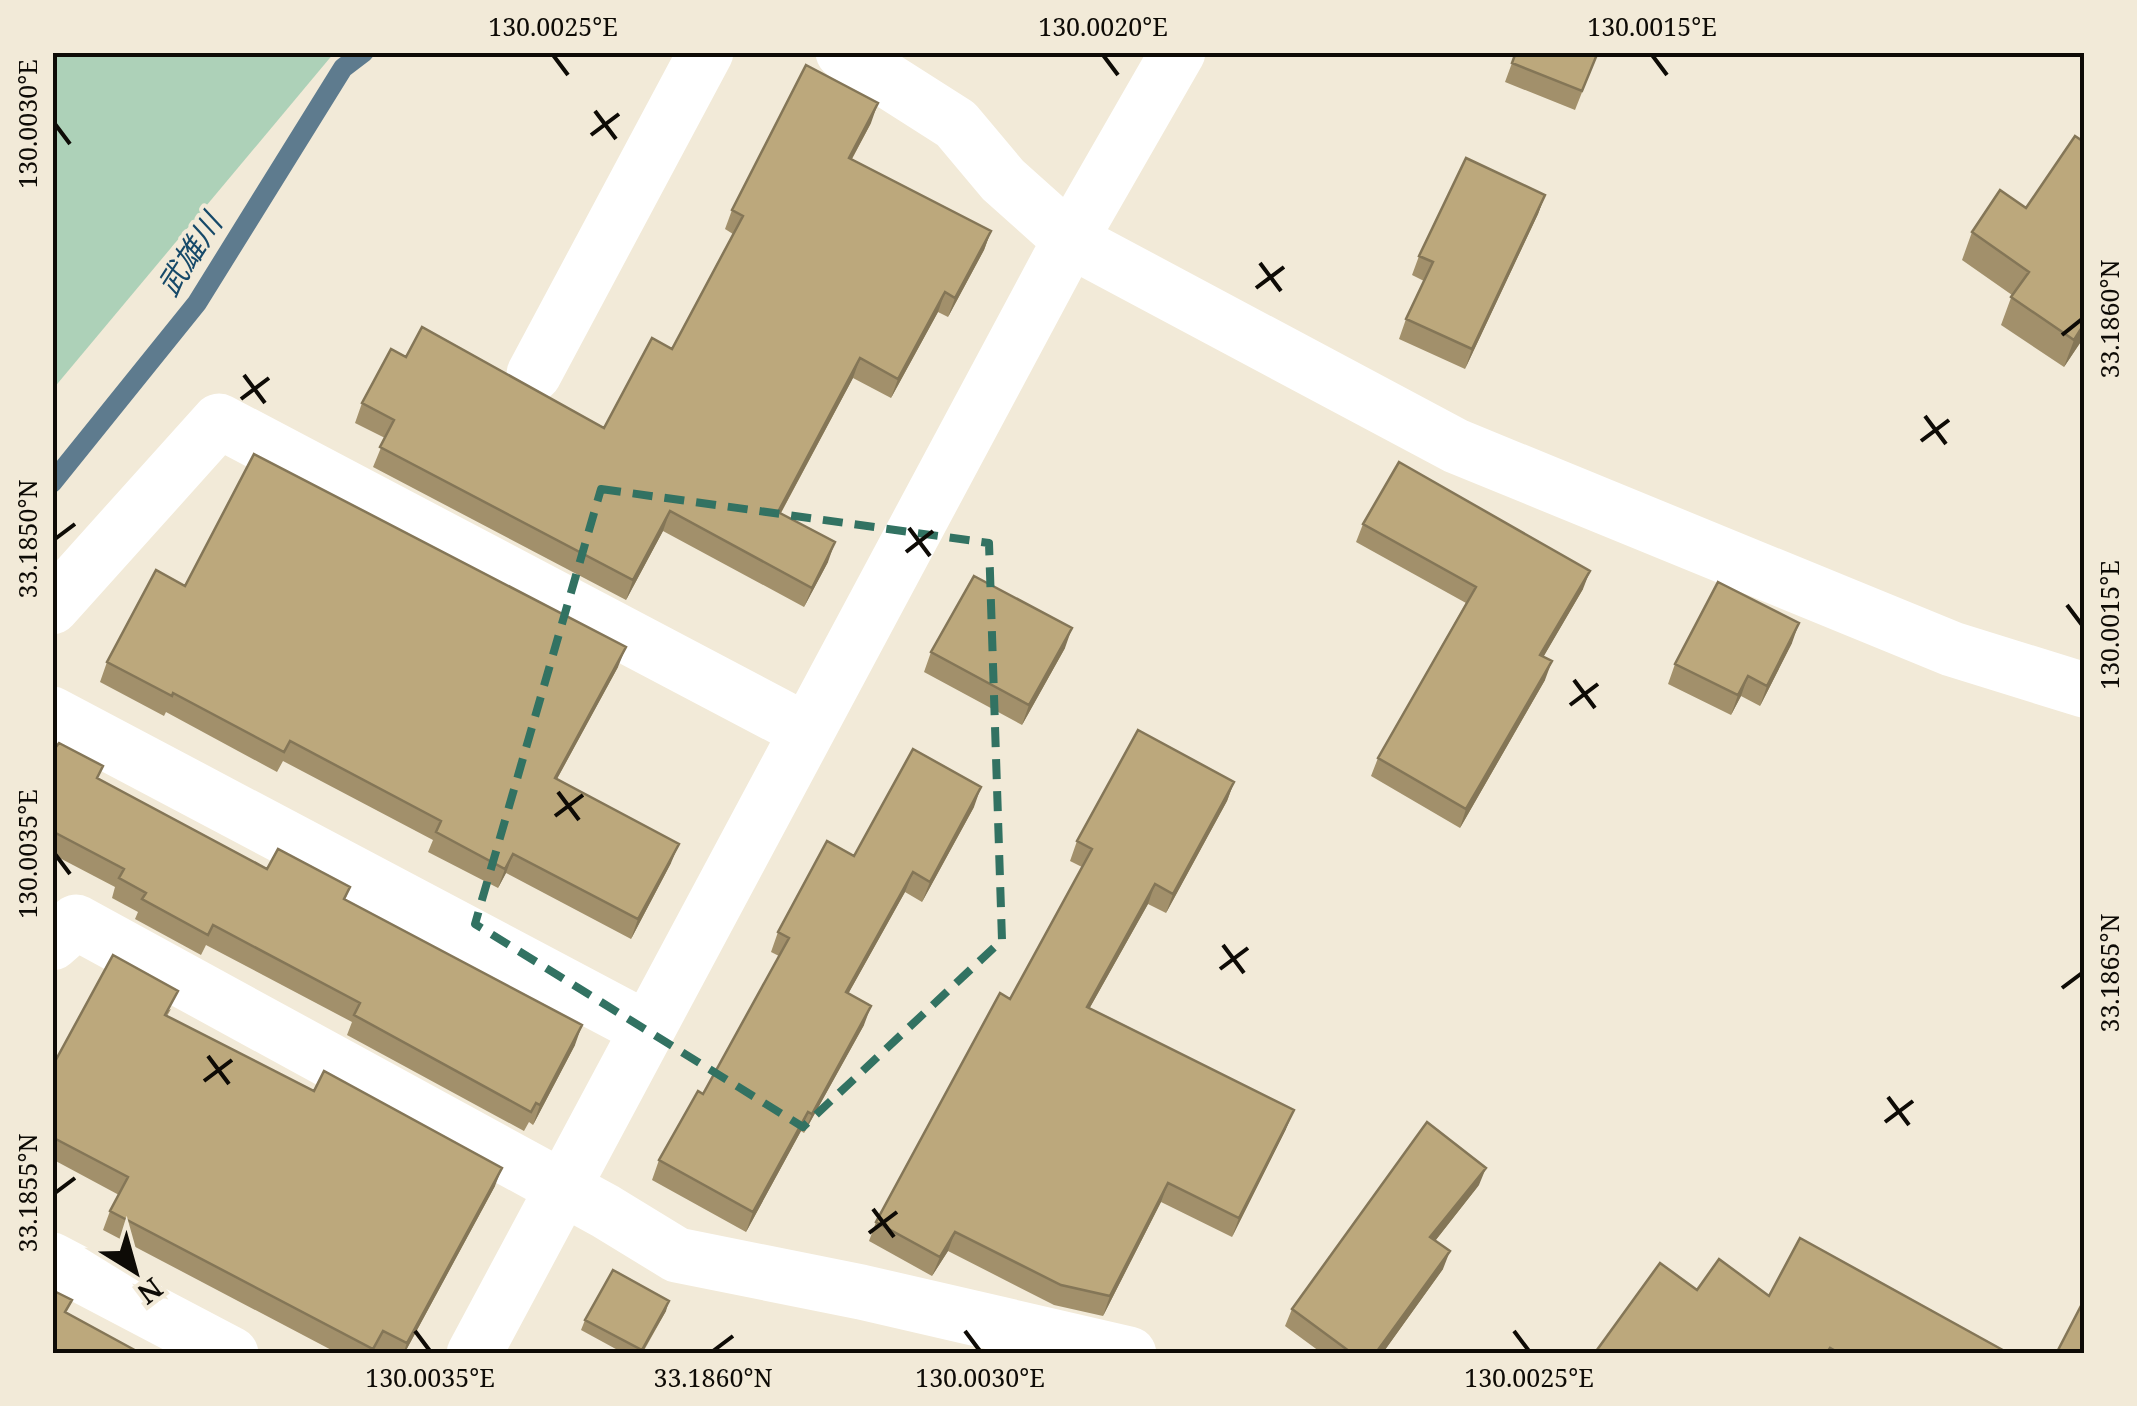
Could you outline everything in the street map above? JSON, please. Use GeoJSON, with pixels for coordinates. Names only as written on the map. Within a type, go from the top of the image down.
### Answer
{"type":"FeatureCollection","features":[{"type":"Feature","properties":{"kind":"street"},"geometry":{"type":"LineString","coordinates":[[534,374],[706,52]]}},
{"type":"Feature","properties":{"kind":"street"},"geometry":{"type":"LineString","coordinates":[[843,52],[956,124],[1004,180],[1070,240],[1456,446],[1952,649],[2084,690]]}},
{"type":"Feature","properties":{"kind":"street"},"geometry":{"type":"LineString","coordinates":[[474,1354],[1070,240],[1178,52]]}},
{"type":"Feature","properties":{"kind":"street"},"geometry":{"type":"LineString","coordinates":[[52,607],[219,421],[807,731]]}},
{"type":"Feature","properties":{"kind":"street"},"geometry":{"type":"LineString","coordinates":[[52,714],[647,1029]]}},
{"type":"Feature","properties":{"kind":"street"},"geometry":{"type":"LineString","coordinates":[[52,943],[76,922],[678,1255],[1128,1354]]}},
{"type":"Feature","properties":{"kind":"street"},"geometry":{"type":"LineString","coordinates":[[52,1260],[231,1354]]}},
{"type":"Feature","properties":{"kind":"highlighted area"},"geometry":{"type":"Polygon","coordinates":[[[601,489],[989,543],[1002,940],[803,1127],[475,924],[601,489]]]}},
{"type":"Feature","properties":{"kind":"green space"},"geometry":{"type":"Polygon","coordinates":[[[52,53],[334,53],[53,389],[52,53]]]}},
{"type":"Feature","properties":{"kind":"building"},"geometry":{"type":"Polygon","coordinates":[[[1516,52],[1598,52],[1582,91],[1512,63],[1516,52]]]}},
{"type":"Feature","properties":{"kind":"building"},"geometry":{"type":"Polygon","coordinates":[[[806,65],[878,103],[849,158],[991,231],[955,298],[945,292],[898,379],[860,358],[778,512],[835,542],[812,588],[670,511],[633,580],[380,447],[394,420],[362,403],[391,349],[406,357],[422,327],[604,428],[652,338],[672,349],[743,216],[732,210],[806,65]]]}},
{"type":"Feature","properties":{"kind":"building"},"geometry":{"type":"Polygon","coordinates":[[[2075,136],[2084,142],[2084,324],[2074,340],[2011,297],[2029,272],[1972,232],[2000,190],[2026,208],[2075,136]]]}},
{"type":"Feature","properties":{"kind":"building"},"geometry":{"type":"Polygon","coordinates":[[[1466,158],[1545,195],[1472,349],[1406,319],[1433,262],[1419,256],[1466,158]]]}},
{"type":"Feature","properties":{"kind":"building"},"geometry":{"type":"Polygon","coordinates":[[[254,454],[626,647],[555,778],[679,844],[638,919],[513,854],[505,869],[436,832],[441,821],[290,741],[284,752],[107,662],[156,570],[185,586],[254,454]]]}},
{"type":"Feature","properties":{"kind":"building"},"geometry":{"type":"Polygon","coordinates":[[[1399,462],[1590,571],[1540,655],[1552,661],[1466,809],[1378,758],[1476,587],[1363,524],[1399,462]]]}},
{"type":"Feature","properties":{"kind":"building"},"geometry":{"type":"Polygon","coordinates":[[[974,576],[1072,628],[1029,705],[931,652],[974,576]]]}},
{"type":"Feature","properties":{"kind":"building"},"geometry":{"type":"Polygon","coordinates":[[[1718,582],[1799,623],[1767,686],[1748,676],[1738,695],[1675,664],[1718,582]]]}},
{"type":"Feature","properties":{"kind":"building"},"geometry":{"type":"Polygon","coordinates":[[[1138,730],[1234,782],[1173,894],[1155,884],[1087,1007],[1294,1110],[1239,1218],[1168,1183],[1110,1296],[1061,1285],[955,1232],[940,1257],[876,1222],[1000,993],[1010,999],[1092,849],[1077,841],[1138,730]]]}},
{"type":"Feature","properties":{"kind":"building"},"geometry":{"type":"Polygon","coordinates":[[[59,743],[103,766],[97,778],[267,869],[278,849],[350,887],[344,899],[582,1025],[540,1105],[536,1103],[531,1112],[354,1015],[360,1003],[213,925],[208,935],[142,899],[146,893],[119,878],[124,869],[52,831],[52,752],[59,743]]]}},
{"type":"Feature","properties":{"kind":"building"},"geometry":{"type":"Polygon","coordinates":[[[913,749],[981,787],[930,882],[913,872],[846,992],[871,1006],[753,1212],[659,1160],[698,1091],[703,1094],[789,938],[778,932],[827,841],[854,856],[913,749]]]}},
{"type":"Feature","properties":{"kind":"building"},"geometry":{"type":"Polygon","coordinates":[[[113,955],[178,991],[165,1015],[314,1091],[324,1071],[502,1168],[407,1343],[383,1331],[373,1349],[110,1211],[128,1177],[52,1137],[52,1067],[113,955]]]}},
{"type":"Feature","properties":{"kind":"building"},"geometry":{"type":"Polygon","coordinates":[[[1427,1122],[1486,1168],[1430,1237],[1450,1251],[1375,1354],[1353,1354],[1292,1309],[1427,1122]]]}},
{"type":"Feature","properties":{"kind":"building"},"geometry":{"type":"Polygon","coordinates":[[[1800,1238],[2010,1354],[1841,1354],[1830,1348],[1826,1354],[1594,1354],[1660,1263],[1697,1290],[1719,1259],[1769,1296],[1800,1238]]]}},
{"type":"Feature","properties":{"kind":"building"},"geometry":{"type":"Polygon","coordinates":[[[613,1270],[669,1301],[642,1350],[585,1320],[613,1270]]]}},
{"type":"Feature","properties":{"kind":"building"},"geometry":{"type":"Polygon","coordinates":[[[52,1290],[72,1300],[65,1312],[142,1354],[52,1354],[52,1290]]]}},
{"type":"Feature","properties":{"kind":"building"},"geometry":{"type":"Polygon","coordinates":[[[2084,1300],[2084,1354],[2056,1354],[2084,1300]]]}},
{"type":"Feature","properties":{"kind":"waterway","name":"武雄川"},"geometry":{"type":"LineString","coordinates":[[52,483],[197,303],[343,68],[364,52]]}}]}
